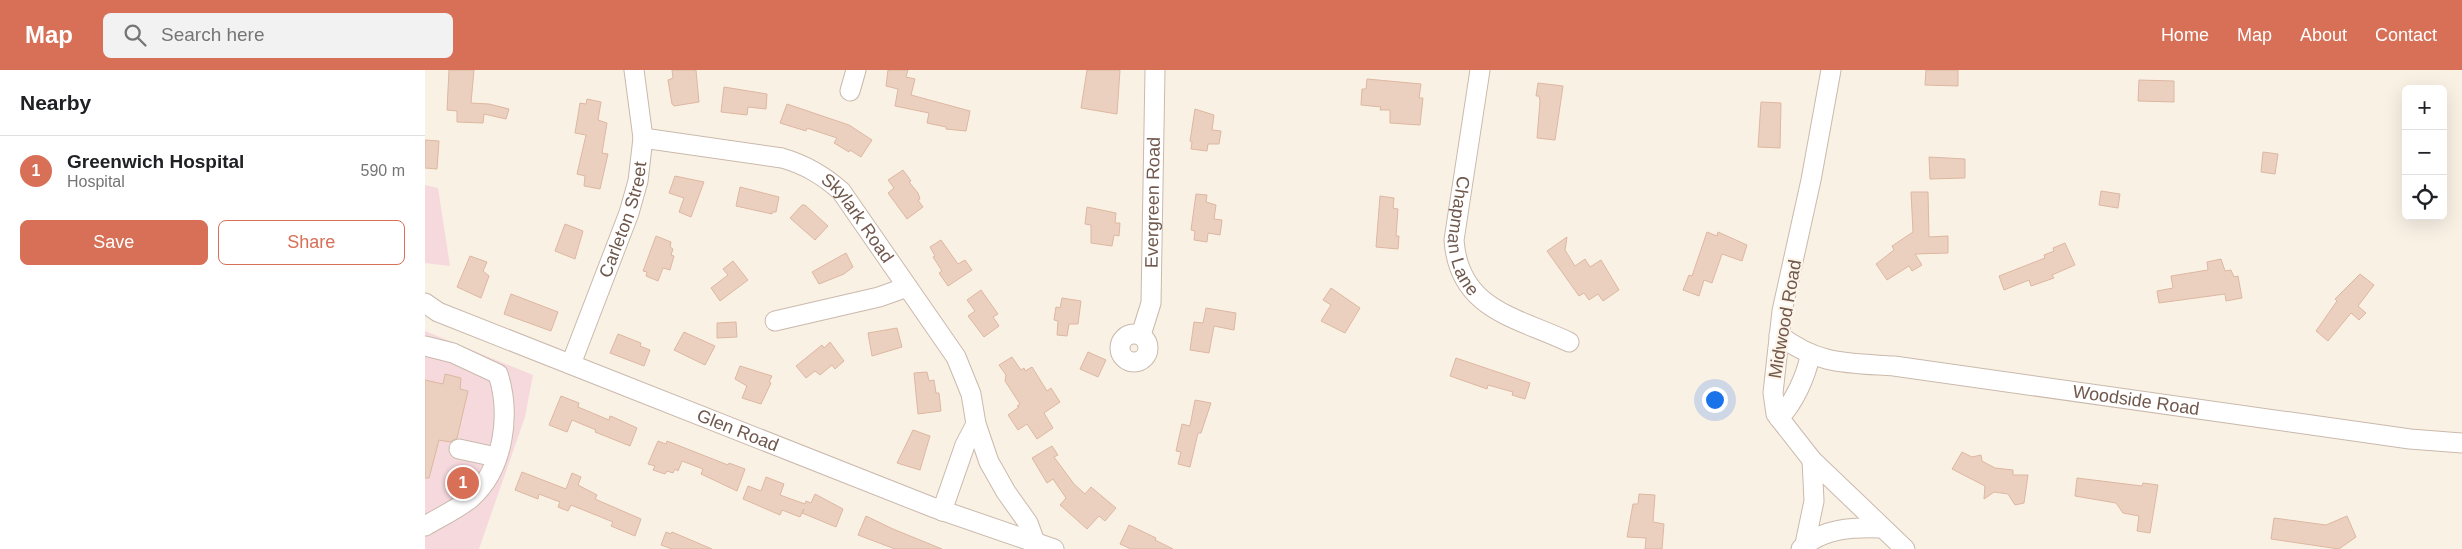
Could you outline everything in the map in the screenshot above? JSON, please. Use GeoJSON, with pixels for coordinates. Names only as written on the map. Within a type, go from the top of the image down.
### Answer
{"type":"FeatureCollection","features":[{"type":"Feature","properties":{"kind":"street","name":"Carleton Street"},"geometry":{"type":"LineString","coordinates":[[571,364],[629,213],[638,181],[643,138],[634,70]]}},
{"type":"Feature","properties":{"kind":"street"},"geometry":{"type":"LineString","coordinates":[[850,91],[856,70]]}},
{"type":"Feature","properties":{"kind":"street","name":"Evergreen Road"},"geometry":{"type":"LineString","coordinates":[[1141,335],[1151,303],[1155,70]]}},
{"type":"Feature","properties":{"kind":"street","name":"Chapman Lane"},"geometry":{"type":"LineString","coordinates":[[1480,70],[1454,240],[1458,268],[1475,295],[1490,307],[1569,342]]}},
{"type":"Feature","properties":{"kind":"street","name":"Midwood Road"},"geometry":{"type":"LineString","coordinates":[[1831,70],[1811,180],[1789,278],[1779,335],[1773,393],[1776,414],[1812,460],[1905,549]]}},
{"type":"Feature","properties":{"kind":"street","name":"Skylark Road"},"geometry":{"type":"LineString","coordinates":[[643,138],[782,158],[804,164],[828,179],[841,191],[956,357],[971,394],[976,424],[989,462],[1006,492],[1028,523],[1035,542]]}},
{"type":"Feature","properties":{"kind":"street"},"geometry":{"type":"LineString","coordinates":[[775,321],[870,299],[907,286]]}},
{"type":"Feature","properties":{"kind":"street","name":"Glen Road"},"geometry":{"type":"LineString","coordinates":[[425,302],[438,312],[942,510],[1054,549]]}},
{"type":"Feature","properties":{"kind":"street","name":"Woodside Road"},"geometry":{"type":"LineString","coordinates":[[1779,335],[1810,356],[1836,362],[1894,366],[2410,439],[2462,443]]}},
{"type":"Feature","properties":{"kind":"street"},"geometry":{"type":"LineString","coordinates":[[425,346],[453,353],[498,374],[504,393],[501,442],[490,475],[470,498],[425,526]]}},
{"type":"Feature","properties":{"kind":"street"},"geometry":{"type":"LineString","coordinates":[[1779,418],[1790,404],[1809,364],[1810,356]]}},
{"type":"Feature","properties":{"kind":"street"},"geometry":{"type":"LineString","coordinates":[[942,510],[965,445],[976,424]]}},
{"type":"Feature","properties":{"kind":"street"},"geometry":{"type":"LineString","coordinates":[[459,449],[496,457]]}},
{"type":"Feature","properties":{"kind":"street"},"geometry":{"type":"LineString","coordinates":[[1803,547],[1814,501],[1812,460]]}},
{"type":"Feature","properties":{"kind":"street"},"geometry":{"type":"LineString","coordinates":[[1803,547],[1828,533],[1841,530],[1881,528]]}},
{"type":"Feature","properties":{"kind":"shaded area"},"geometry":{"type":"Polygon","coordinates":[[[425,185],[438,188],[450,266],[425,263],[425,185]]]}},
{"type":"Feature","properties":{"kind":"shaded area"},"geometry":{"type":"Polygon","coordinates":[[[425,331],[533,375],[525,417],[479,549],[425,549],[425,331]]]}},
{"type":"Feature","properties":{"kind":"building"},"geometry":{"type":"Polygon","coordinates":[[[449,70],[474,70],[471,103],[489,104],[509,109],[506,119],[484,114],[483,123],[457,122],[457,111],[447,110],[449,70]]]}},
{"type":"Feature","properties":{"kind":"building"},"geometry":{"type":"Polygon","coordinates":[[[672,70],[696,70],[699,102],[674,106],[672,104],[668,80],[673,78],[672,70]]]}},
{"type":"Feature","properties":{"kind":"building"},"geometry":{"type":"Polygon","coordinates":[[[888,70],[908,70],[906,77],[915,79],[911,95],[970,111],[966,131],[946,129],[946,127],[927,123],[929,113],[895,106],[898,89],[886,86],[888,70]]]}},
{"type":"Feature","properties":{"kind":"building"},"geometry":{"type":"Polygon","coordinates":[[[1087,70],[1120,70],[1117,114],[1081,108],[1087,70]]]}},
{"type":"Feature","properties":{"kind":"building"},"geometry":{"type":"Polygon","coordinates":[[[1926,70],[1958,70],[1958,86],[1925,85],[1926,70]]]}},
{"type":"Feature","properties":{"kind":"building"},"geometry":{"type":"Polygon","coordinates":[[[1367,79],[1421,84],[1419,98],[1423,98],[1420,125],[1390,123],[1390,110],[1380,110],[1381,107],[1361,105],[1362,89],[1366,89],[1367,79]]]}},
{"type":"Feature","properties":{"kind":"building"},"geometry":{"type":"Polygon","coordinates":[[[2139,80],[2174,81],[2174,102],[2138,101],[2139,80]]]}},
{"type":"Feature","properties":{"kind":"building"},"geometry":{"type":"Polygon","coordinates":[[[1538,83],[1563,86],[1555,140],[1537,138],[1540,101],[1539,96],[1536,96],[1538,83]]]}},
{"type":"Feature","properties":{"kind":"building"},"geometry":{"type":"Polygon","coordinates":[[[724,87],[767,94],[766,109],[748,107],[747,115],[721,112],[724,87]]]}},
{"type":"Feature","properties":{"kind":"building"},"geometry":{"type":"Polygon","coordinates":[[[587,99],[601,102],[598,120],[607,123],[602,153],[608,154],[600,189],[584,186],[585,176],[577,174],[586,135],[575,133],[580,103],[586,104],[587,99]]]}},
{"type":"Feature","properties":{"kind":"building"},"geometry":{"type":"Polygon","coordinates":[[[1761,102],[1781,103],[1780,148],[1758,147],[1761,102]]]}},
{"type":"Feature","properties":{"kind":"building"},"geometry":{"type":"Polygon","coordinates":[[[787,104],[849,125],[872,140],[861,157],[834,143],[837,138],[807,128],[806,131],[780,123],[787,104]]]}},
{"type":"Feature","properties":{"kind":"building"},"geometry":{"type":"Polygon","coordinates":[[[1195,109],[1214,115],[1212,130],[1221,131],[1219,144],[1208,144],[1207,151],[1191,149],[1192,142],[1190,141],[1195,109]]]}},
{"type":"Feature","properties":{"kind":"building"},"geometry":{"type":"Polygon","coordinates":[[[425,140],[439,141],[437,169],[425,168],[425,140]]]}},
{"type":"Feature","properties":{"kind":"building"},"geometry":{"type":"Polygon","coordinates":[[[2263,152],[2278,154],[2275,174],[2261,172],[2263,152]]]}},
{"type":"Feature","properties":{"kind":"building"},"geometry":{"type":"Polygon","coordinates":[[[1929,157],[1965,159],[1965,178],[1930,179],[1929,157]]]}},
{"type":"Feature","properties":{"kind":"building"},"geometry":{"type":"Polygon","coordinates":[[[903,170],[911,181],[909,182],[918,193],[920,199],[918,200],[923,207],[907,219],[888,193],[894,188],[888,180],[903,170]]]}},
{"type":"Feature","properties":{"kind":"building"},"geometry":{"type":"Polygon","coordinates":[[[675,176],[704,182],[691,217],[679,212],[684,198],[669,193],[675,176]]]}},
{"type":"Feature","properties":{"kind":"building"},"geometry":{"type":"Polygon","coordinates":[[[740,187],[779,197],[776,212],[772,212],[772,214],[736,206],[740,187]]]}},
{"type":"Feature","properties":{"kind":"building"},"geometry":{"type":"Polygon","coordinates":[[[2101,191],[2120,194],[2118,208],[2099,205],[2101,191]]]}},
{"type":"Feature","properties":{"kind":"building"},"geometry":{"type":"Polygon","coordinates":[[[1911,192],[1928,192],[1929,237],[1948,236],[1948,253],[1915,254],[1922,265],[1912,271],[1909,266],[1887,280],[1876,264],[1894,250],[1892,246],[1913,232],[1911,192]]]}},
{"type":"Feature","properties":{"kind":"building"},"geometry":{"type":"Polygon","coordinates":[[[1196,194],[1207,195],[1206,202],[1216,205],[1214,219],[1222,220],[1220,235],[1208,233],[1207,242],[1194,240],[1195,231],[1191,230],[1196,194]]]}},
{"type":"Feature","properties":{"kind":"building"},"geometry":{"type":"Polygon","coordinates":[[[1380,196],[1394,198],[1393,208],[1398,209],[1396,236],[1399,236],[1398,249],[1376,247],[1380,196]]]}},
{"type":"Feature","properties":{"kind":"building"},"geometry":{"type":"Polygon","coordinates":[[[802,205],[805,205],[828,226],[815,240],[790,218],[802,205]]]}},
{"type":"Feature","properties":{"kind":"building"},"geometry":{"type":"Polygon","coordinates":[[[1087,207],[1116,213],[1115,223],[1120,223],[1119,236],[1114,235],[1112,246],[1091,243],[1091,225],[1085,224],[1087,207]]]}},
{"type":"Feature","properties":{"kind":"building"},"geometry":{"type":"Polygon","coordinates":[[[565,224],[583,231],[575,259],[555,251],[565,224]]]}},
{"type":"Feature","properties":{"kind":"building"},"geometry":{"type":"Polygon","coordinates":[[[1707,232],[1717,236],[1718,232],[1747,245],[1742,261],[1722,254],[1712,283],[1704,280],[1699,296],[1683,290],[1689,275],[1692,276],[1707,232]]]}},
{"type":"Feature","properties":{"kind":"building"},"geometry":{"type":"Polygon","coordinates":[[[656,236],[671,242],[670,247],[673,249],[671,255],[674,256],[670,270],[663,268],[658,281],[646,276],[647,272],[643,271],[656,236]]]}},
{"type":"Feature","properties":{"kind":"building"},"geometry":{"type":"Polygon","coordinates":[[[1567,237],[1565,250],[1575,266],[1585,259],[1590,267],[1601,260],[1619,290],[1603,301],[1598,294],[1589,300],[1584,293],[1579,296],[1547,251],[1567,237]]]}},
{"type":"Feature","properties":{"kind":"building"},"geometry":{"type":"Polygon","coordinates":[[[941,240],[958,264],[965,260],[972,270],[948,286],[939,273],[942,271],[933,257],[935,256],[930,247],[941,240]]]}},
{"type":"Feature","properties":{"kind":"building"},"geometry":{"type":"Polygon","coordinates":[[[2065,243],[2075,265],[2052,275],[2054,278],[2031,286],[2029,280],[2004,290],[1999,276],[2045,258],[2044,255],[2054,251],[2053,248],[2065,243]]]}},
{"type":"Feature","properties":{"kind":"building"},"geometry":{"type":"Polygon","coordinates":[[[846,253],[853,267],[844,274],[819,284],[812,272],[846,253]]]}},
{"type":"Feature","properties":{"kind":"building"},"geometry":{"type":"Polygon","coordinates":[[[470,256],[487,262],[483,271],[489,276],[481,298],[457,287],[470,256]]]}},
{"type":"Feature","properties":{"kind":"building"},"geometry":{"type":"Polygon","coordinates":[[[2221,259],[2225,271],[2231,270],[2234,277],[2238,276],[2242,298],[2226,301],[2225,294],[2159,303],[2157,291],[2173,288],[2171,276],[2208,270],[2207,262],[2221,259]]]}},
{"type":"Feature","properties":{"kind":"building"},"geometry":{"type":"Polygon","coordinates":[[[733,261],[748,280],[720,301],[711,288],[728,275],[723,269],[733,261]]]}},
{"type":"Feature","properties":{"kind":"building"},"geometry":{"type":"Polygon","coordinates":[[[2360,274],[2374,285],[2358,306],[2366,313],[2359,320],[2351,313],[2328,341],[2316,331],[2337,301],[2335,299],[2360,274]]]}},
{"type":"Feature","properties":{"kind":"building"},"geometry":{"type":"Polygon","coordinates":[[[1331,288],[1360,308],[1345,333],[1321,321],[1331,305],[1323,300],[1331,288]]]}},
{"type":"Feature","properties":{"kind":"building"},"geometry":{"type":"Polygon","coordinates":[[[981,290],[998,314],[993,317],[999,326],[984,337],[968,316],[975,311],[967,300],[981,290]]]}},
{"type":"Feature","properties":{"kind":"building"},"geometry":{"type":"Polygon","coordinates":[[[511,294],[558,312],[551,331],[504,314],[511,294]]]}},
{"type":"Feature","properties":{"kind":"building"},"geometry":{"type":"Polygon","coordinates":[[[1062,298],[1081,301],[1078,324],[1069,324],[1067,336],[1057,335],[1058,321],[1054,320],[1056,307],[1060,308],[1062,298]]]}},
{"type":"Feature","properties":{"kind":"building"},"geometry":{"type":"Polygon","coordinates":[[[1206,308],[1236,313],[1234,330],[1214,326],[1209,353],[1190,350],[1194,322],[1203,323],[1206,308]]]}},
{"type":"Feature","properties":{"kind":"building"},"geometry":{"type":"Polygon","coordinates":[[[736,322],[737,337],[717,338],[717,323],[736,322]]]}},
{"type":"Feature","properties":{"kind":"building"},"geometry":{"type":"Polygon","coordinates":[[[897,328],[902,347],[872,356],[868,333],[897,328]]]}},
{"type":"Feature","properties":{"kind":"building"},"geometry":{"type":"Polygon","coordinates":[[[684,332],[715,346],[705,365],[674,350],[684,332]]]}},
{"type":"Feature","properties":{"kind":"building"},"geometry":{"type":"Polygon","coordinates":[[[618,334],[641,343],[640,346],[650,350],[644,366],[610,353],[618,334]]]}},
{"type":"Feature","properties":{"kind":"building"},"geometry":{"type":"Polygon","coordinates":[[[830,342],[844,361],[835,369],[832,365],[820,375],[815,371],[806,378],[796,366],[822,345],[824,348],[830,342]]]}},
{"type":"Feature","properties":{"kind":"building"},"geometry":{"type":"Polygon","coordinates":[[[1088,352],[1106,360],[1098,377],[1080,369],[1088,352]]]}},
{"type":"Feature","properties":{"kind":"building"},"geometry":{"type":"Polygon","coordinates":[[[1012,357],[1021,370],[1024,368],[1025,371],[1032,367],[1047,391],[1051,388],[1060,402],[1044,413],[1053,428],[1037,439],[1027,424],[1018,430],[1008,415],[1019,407],[1017,406],[1020,404],[1005,381],[1006,375],[999,365],[1012,357]]]}},
{"type":"Feature","properties":{"kind":"building"},"geometry":{"type":"Polygon","coordinates":[[[1456,358],[1530,383],[1525,399],[1512,395],[1513,392],[1488,385],[1487,389],[1450,376],[1456,358]]]}},
{"type":"Feature","properties":{"kind":"building"},"geometry":{"type":"Polygon","coordinates":[[[740,366],[772,376],[769,382],[771,383],[761,404],[742,398],[747,386],[735,379],[740,366]]]}},
{"type":"Feature","properties":{"kind":"building"},"geometry":{"type":"Polygon","coordinates":[[[927,372],[929,381],[934,380],[936,393],[939,393],[941,411],[918,414],[914,373],[927,372]]]}},
{"type":"Feature","properties":{"kind":"building"},"geometry":{"type":"Polygon","coordinates":[[[445,374],[461,378],[460,389],[468,391],[457,438],[450,442],[439,440],[429,478],[425,478],[425,380],[443,384],[445,374]]]}},
{"type":"Feature","properties":{"kind":"building"},"geometry":{"type":"Polygon","coordinates":[[[561,396],[579,403],[578,407],[609,420],[610,416],[613,417],[637,428],[630,446],[595,432],[596,430],[572,420],[567,432],[549,425],[561,396]]]}},
{"type":"Feature","properties":{"kind":"building"},"geometry":{"type":"Polygon","coordinates":[[[1195,400],[1211,403],[1201,433],[1198,433],[1190,467],[1178,464],[1181,452],[1176,451],[1182,424],[1190,426],[1195,400]]]}},
{"type":"Feature","properties":{"kind":"building"},"geometry":{"type":"Polygon","coordinates":[[[913,430],[930,436],[920,470],[897,463],[913,430]]]}},
{"type":"Feature","properties":{"kind":"building"},"geometry":{"type":"Polygon","coordinates":[[[658,441],[666,444],[667,441],[728,465],[729,463],[745,469],[737,491],[701,474],[703,469],[682,461],[678,471],[675,469],[673,473],[667,471],[665,474],[653,470],[655,466],[648,464],[658,441]]]}},
{"type":"Feature","properties":{"kind":"building"},"geometry":{"type":"Polygon","coordinates":[[[1052,446],[1058,455],[1054,457],[1074,484],[1085,494],[1091,487],[1116,508],[1105,521],[1099,516],[1087,529],[1060,505],[1066,498],[1053,479],[1047,483],[1032,458],[1052,446]]]}},
{"type":"Feature","properties":{"kind":"building"},"geometry":{"type":"Polygon","coordinates":[[[1962,452],[1972,457],[1981,455],[1982,461],[1995,468],[2013,470],[2013,475],[2028,475],[2024,503],[2015,505],[2008,494],[1994,492],[1984,499],[1985,486],[1952,469],[1962,452]]]}},
{"type":"Feature","properties":{"kind":"building"},"geometry":{"type":"Polygon","coordinates":[[[522,472],[566,489],[572,473],[581,477],[578,485],[597,495],[595,499],[641,519],[635,536],[611,526],[613,522],[571,505],[568,511],[558,507],[560,502],[539,494],[538,499],[515,490],[522,472]]]}},
{"type":"Feature","properties":{"kind":"building"},"geometry":{"type":"Polygon","coordinates":[[[766,477],[784,484],[780,495],[805,504],[806,501],[811,503],[815,494],[843,509],[836,527],[802,513],[800,517],[782,510],[780,515],[743,499],[748,486],[761,491],[766,477]]]}},
{"type":"Feature","properties":{"kind":"building"},"geometry":{"type":"Polygon","coordinates":[[[2077,478],[2142,486],[2143,483],[2158,485],[2150,533],[2137,531],[2139,516],[2123,513],[2116,503],[2075,496],[2077,478]]]}},
{"type":"Feature","properties":{"kind":"building"},"geometry":{"type":"Polygon","coordinates":[[[1639,494],[1655,495],[1653,522],[1664,524],[1662,549],[1645,549],[1646,538],[1627,537],[1633,504],[1638,504],[1639,494]]]}},
{"type":"Feature","properties":{"kind":"building"},"geometry":{"type":"Polygon","coordinates":[[[866,516],[942,549],[895,549],[858,535],[866,516]]]}},
{"type":"Feature","properties":{"kind":"building"},"geometry":{"type":"Polygon","coordinates":[[[2347,516],[2356,537],[2339,549],[2271,539],[2274,518],[2326,525],[2347,516]]]}},
{"type":"Feature","properties":{"kind":"building"},"geometry":{"type":"Polygon","coordinates":[[[1129,525],[1156,538],[1155,540],[1173,549],[1131,549],[1120,544],[1129,525]]]}},
{"type":"Feature","properties":{"kind":"building"},"geometry":{"type":"Polygon","coordinates":[[[666,532],[671,534],[672,532],[712,549],[672,549],[661,545],[666,532]]]}},
{"type":"Feature","properties":{"kind":"place","name":"Greenwich Hospital"},"geometry":{"type":"Point","coordinates":[463,483]}}]}
